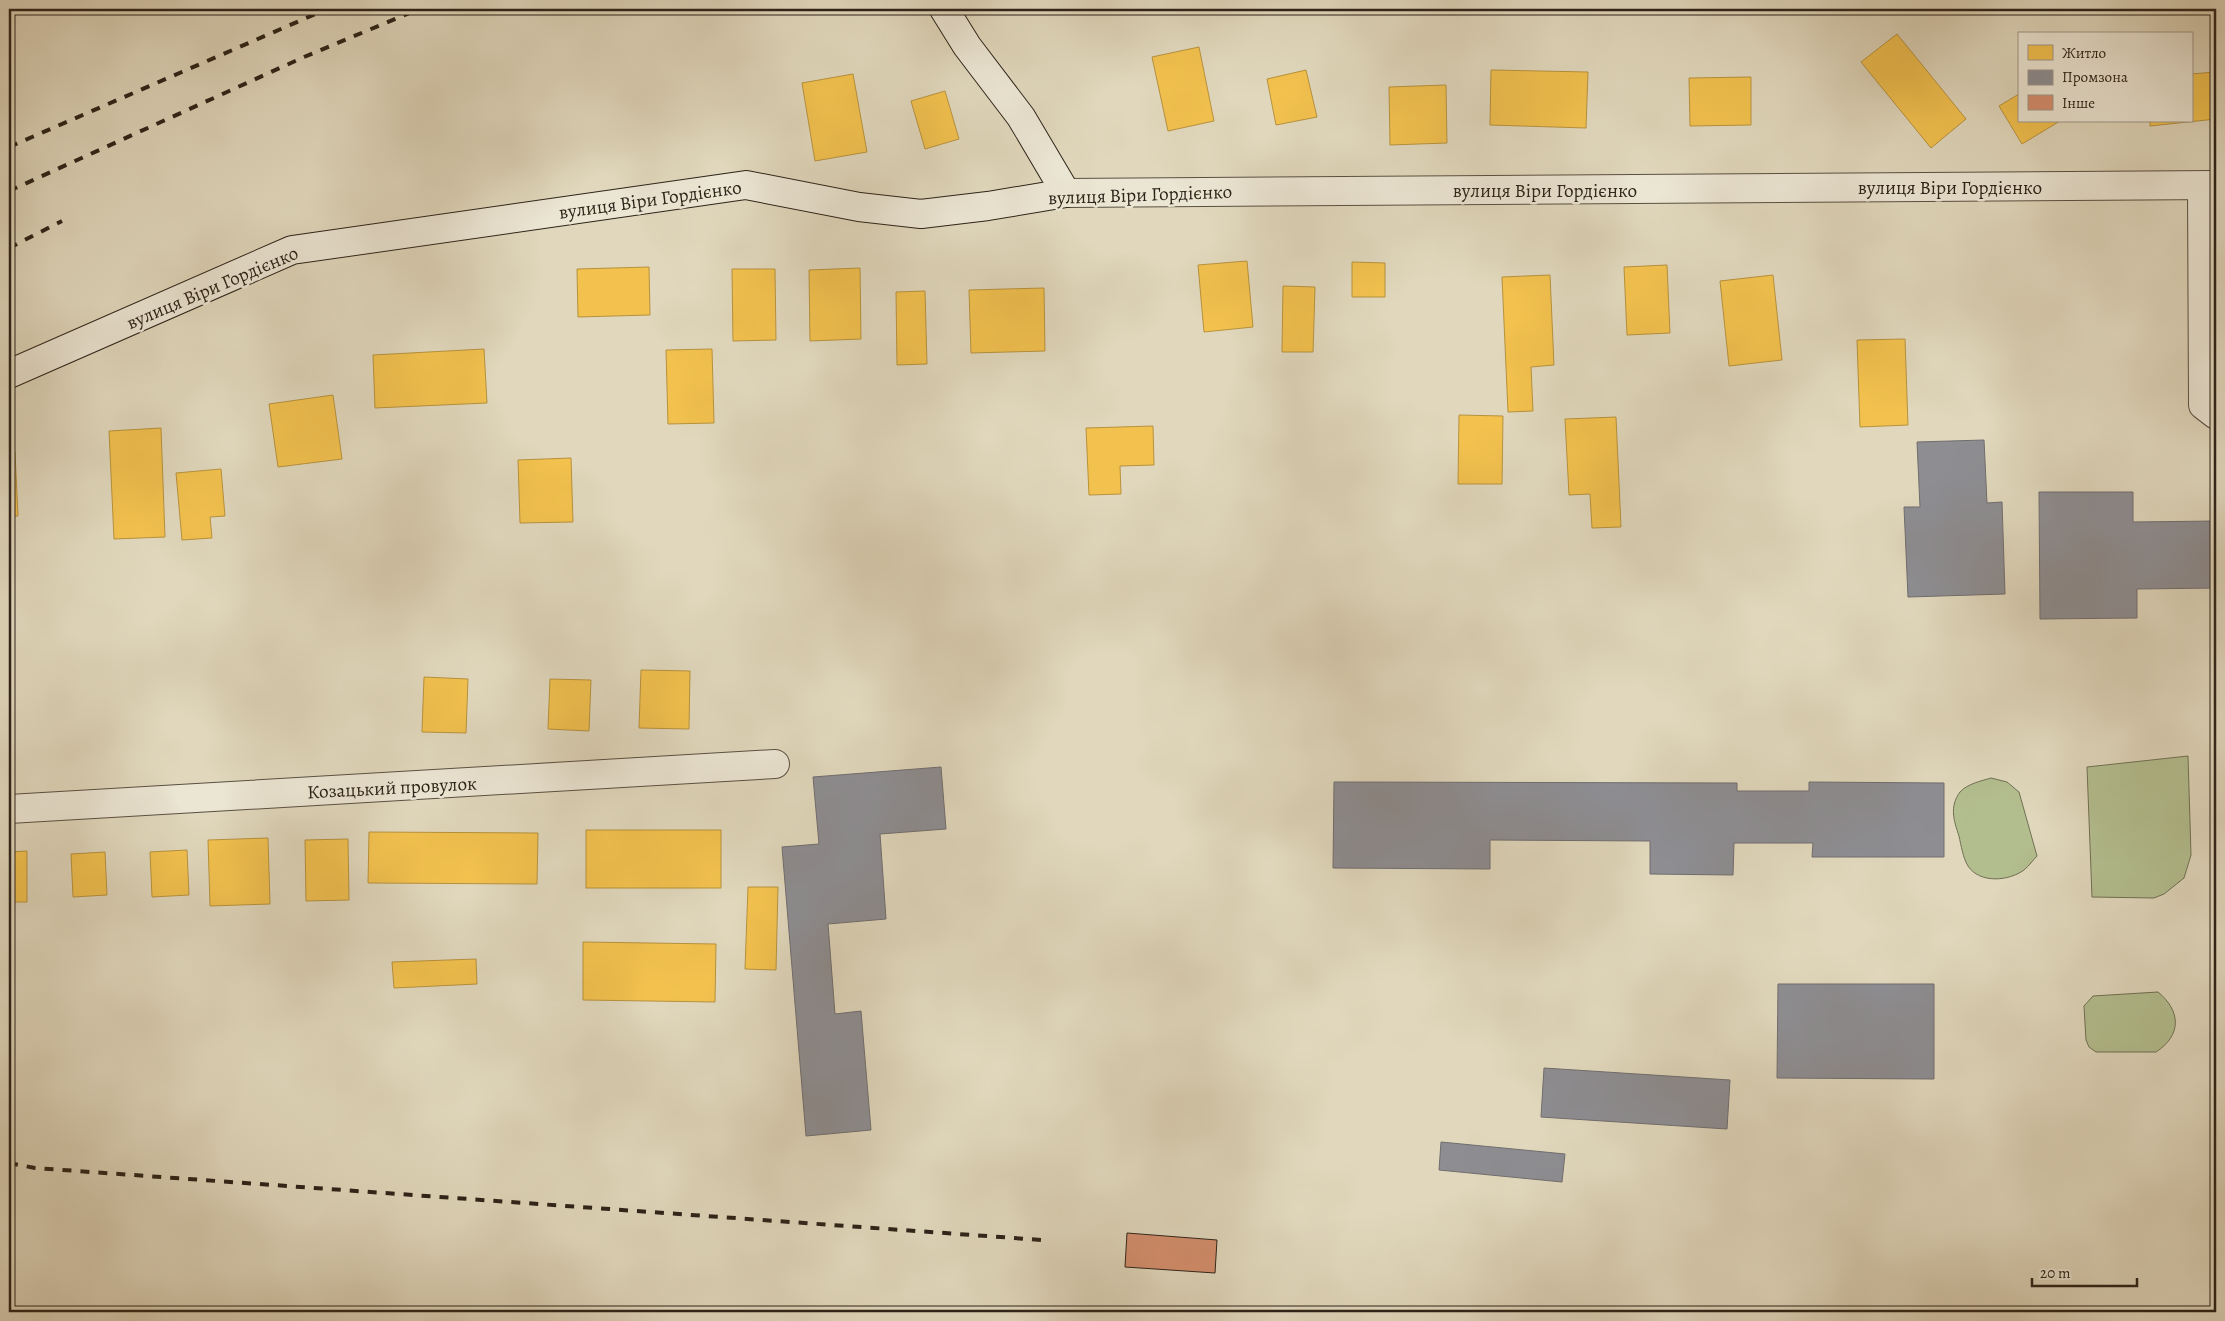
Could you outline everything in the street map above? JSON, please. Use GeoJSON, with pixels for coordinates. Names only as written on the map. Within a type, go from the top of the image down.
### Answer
{"type":"FeatureCollection","features":[{"type":"Feature","properties":{"kind":"street"},"geometry":{"type":"LineString","coordinates":[[944,9],[967,46],[1021,117],[1066,193]]}},
{"type":"Feature","properties":{"kind":"street","name":"вулиця Віри Гордієнко"},"geometry":{"type":"LineString","coordinates":[[9,374],[292,250],[746,185],[859,207],[921,214],[988,206],[1066,193],[2209,185]]}},
{"type":"Feature","properties":{"kind":"street"},"geometry":{"type":"LineString","coordinates":[[2209,185],[2203,405],[2216,415]]}},
{"type":"Feature","properties":{"kind":"street","name":"Козацький провулок"},"geometry":{"type":"LineString","coordinates":[[9,809],[775,764]]}},
{"type":"Feature","properties":{"kind":"green space"},"geometry":{"type":"Polygon","coordinates":[[[2188,756],[2191,855],[2184,878],[2164,894],[2154,898],[2092,897],[2087,767],[2188,756]]]}},
{"type":"Feature","properties":{"kind":"green space"},"geometry":{"type":"Polygon","coordinates":[[[1991,778],[2007,782],[2019,792],[2037,856],[2018,874],[1995,879],[1980,876],[1968,866],[1963,855],[1954,814],[1954,803],[1963,789],[1991,778]]]}},
{"type":"Feature","properties":{"kind":"green space"},"geometry":{"type":"Polygon","coordinates":[[[2158,992],[2171,1007],[2175,1023],[2171,1038],[2156,1052],[2096,1052],[2089,1047],[2086,1040],[2084,1006],[2093,996],[2158,992]]]}},
{"type":"Feature","properties":{"kind":"building: Житло"},"geometry":{"type":"Polygon","coordinates":[[[1897,34],[1966,119],[1931,148],[1861,62],[1897,34]]]}},
{"type":"Feature","properties":{"kind":"building: Житло"},"geometry":{"type":"Polygon","coordinates":[[[1199,47],[1214,121],[1168,131],[1152,57],[1199,47]]]}},
{"type":"Feature","properties":{"kind":"building: Житло"},"geometry":{"type":"Polygon","coordinates":[[[1306,70],[1317,117],[1276,125],[1267,79],[1306,70]]]}},
{"type":"Feature","properties":{"kind":"building: Житло"},"geometry":{"type":"Polygon","coordinates":[[[1491,70],[1588,72],[1586,128],[1490,125],[1491,70]]]}},
{"type":"Feature","properties":{"kind":"building: Житло"},"geometry":{"type":"Polygon","coordinates":[[[2216,72],[2216,119],[2192,122],[2192,74],[2216,72]]]}},
{"type":"Feature","properties":{"kind":"building: Житло"},"geometry":{"type":"Polygon","coordinates":[[[853,74],[867,152],[815,161],[802,83],[853,74]]]}},
{"type":"Feature","properties":{"kind":"building: Житло"},"geometry":{"type":"Polygon","coordinates":[[[1751,77],[1751,125],[1690,126],[1689,78],[1751,77]]]}},
{"type":"Feature","properties":{"kind":"building: Житло"},"geometry":{"type":"Polygon","coordinates":[[[1446,85],[1447,143],[1390,145],[1389,87],[1446,85]]]}},
{"type":"Feature","properties":{"kind":"building: Житло"},"geometry":{"type":"Polygon","coordinates":[[[945,91],[959,139],[925,149],[911,101],[945,91]]]}},
{"type":"Feature","properties":{"kind":"building: Житло"},"geometry":{"type":"Polygon","coordinates":[[[2018,95],[2018,122],[2058,122],[2022,144],[1999,106],[2018,95]]]}},
{"type":"Feature","properties":{"kind":"building: Житло"},"geometry":{"type":"Polygon","coordinates":[[[2150,122],[2188,122],[2150,126],[2150,122]]]}},
{"type":"Feature","properties":{"kind":"building: Житло"},"geometry":{"type":"Polygon","coordinates":[[[1247,261],[1253,327],[1204,332],[1198,265],[1247,261]]]}},
{"type":"Feature","properties":{"kind":"building: Житло"},"geometry":{"type":"Polygon","coordinates":[[[1352,262],[1385,263],[1385,297],[1352,297],[1352,262]]]}},
{"type":"Feature","properties":{"kind":"building: Житло"},"geometry":{"type":"Polygon","coordinates":[[[1667,265],[1670,333],[1627,335],[1624,267],[1667,265]]]}},
{"type":"Feature","properties":{"kind":"building: Житло"},"geometry":{"type":"Polygon","coordinates":[[[649,267],[650,315],[578,317],[577,269],[649,267]]]}},
{"type":"Feature","properties":{"kind":"building: Житло"},"geometry":{"type":"Polygon","coordinates":[[[860,268],[861,339],[810,341],[809,270],[860,268]]]}},
{"type":"Feature","properties":{"kind":"building: Житло"},"geometry":{"type":"Polygon","coordinates":[[[732,269],[775,269],[776,340],[733,341],[732,269]]]}},
{"type":"Feature","properties":{"kind":"building: Житло"},"geometry":{"type":"Polygon","coordinates":[[[1550,275],[1554,365],[1531,367],[1533,411],[1508,412],[1502,277],[1550,275]]]}},
{"type":"Feature","properties":{"kind":"building: Житло"},"geometry":{"type":"Polygon","coordinates":[[[1773,275],[1782,360],[1729,366],[1720,281],[1773,275]]]}},
{"type":"Feature","properties":{"kind":"building: Житло"},"geometry":{"type":"Polygon","coordinates":[[[1283,286],[1315,287],[1313,352],[1282,352],[1283,286]]]}},
{"type":"Feature","properties":{"kind":"building: Житло"},"geometry":{"type":"Polygon","coordinates":[[[1044,288],[1045,351],[971,353],[969,290],[1044,288]]]}},
{"type":"Feature","properties":{"kind":"building: Житло"},"geometry":{"type":"Polygon","coordinates":[[[925,291],[927,364],[897,365],[896,292],[925,291]]]}},
{"type":"Feature","properties":{"kind":"building: Житло"},"geometry":{"type":"Polygon","coordinates":[[[1905,339],[1908,425],[1860,427],[1857,340],[1905,339]]]}},
{"type":"Feature","properties":{"kind":"building: Житло"},"geometry":{"type":"Polygon","coordinates":[[[484,349],[487,403],[375,408],[373,355],[484,349]]]}},
{"type":"Feature","properties":{"kind":"building: Житло"},"geometry":{"type":"Polygon","coordinates":[[[712,349],[714,423],[668,424],[666,350],[712,349]]]}},
{"type":"Feature","properties":{"kind":"building: Житло"},"geometry":{"type":"Polygon","coordinates":[[[333,395],[342,459],[278,467],[269,404],[333,395]]]}},
{"type":"Feature","properties":{"kind":"building: Житло"},"geometry":{"type":"Polygon","coordinates":[[[1459,415],[1503,416],[1502,484],[1458,484],[1459,415]]]}},
{"type":"Feature","properties":{"kind":"building: Житло"},"geometry":{"type":"Polygon","coordinates":[[[1616,417],[1621,527],[1592,528],[1590,494],[1569,495],[1565,419],[1616,417]]]}},
{"type":"Feature","properties":{"kind":"building: Житло"},"geometry":{"type":"Polygon","coordinates":[[[1153,426],[1154,465],[1120,466],[1121,494],[1089,495],[1086,428],[1153,426]]]}},
{"type":"Feature","properties":{"kind":"building: Житло"},"geometry":{"type":"Polygon","coordinates":[[[161,428],[165,537],[114,539],[109,431],[161,428]]]}},
{"type":"Feature","properties":{"kind":"building: Житло"},"geometry":{"type":"Polygon","coordinates":[[[9,452],[15,452],[18,516],[9,516],[9,452]]]}},
{"type":"Feature","properties":{"kind":"building: Житло"},"geometry":{"type":"Polygon","coordinates":[[[571,458],[573,522],[520,523],[518,460],[571,458]]]}},
{"type":"Feature","properties":{"kind":"building: Житло"},"geometry":{"type":"Polygon","coordinates":[[[221,469],[225,516],[210,517],[212,538],[182,540],[176,473],[221,469]]]}},
{"type":"Feature","properties":{"kind":"building: Житло"},"geometry":{"type":"Polygon","coordinates":[[[641,670],[690,671],[689,729],[639,728],[641,670]]]}},
{"type":"Feature","properties":{"kind":"building: Житло"},"geometry":{"type":"Polygon","coordinates":[[[424,677],[468,679],[466,733],[422,732],[424,677]]]}},
{"type":"Feature","properties":{"kind":"building: Житло"},"geometry":{"type":"Polygon","coordinates":[[[550,679],[591,680],[589,731],[548,729],[550,679]]]}},
{"type":"Feature","properties":{"kind":"building: Житло"},"geometry":{"type":"Polygon","coordinates":[[[586,830],[721,830],[721,888],[586,888],[586,830]]]}},
{"type":"Feature","properties":{"kind":"building: Житло"},"geometry":{"type":"Polygon","coordinates":[[[369,832],[538,833],[537,884],[368,883],[369,832]]]}},
{"type":"Feature","properties":{"kind":"building: Житло"},"geometry":{"type":"Polygon","coordinates":[[[268,838],[270,904],[210,906],[208,840],[268,838]]]}},
{"type":"Feature","properties":{"kind":"building: Житло"},"geometry":{"type":"Polygon","coordinates":[[[348,839],[349,900],[306,901],[305,840],[348,839]]]}},
{"type":"Feature","properties":{"kind":"building: Житло"},"geometry":{"type":"Polygon","coordinates":[[[187,850],[189,895],[152,897],[150,852],[187,850]]]}},
{"type":"Feature","properties":{"kind":"building: Житло"},"geometry":{"type":"Polygon","coordinates":[[[27,851],[27,902],[9,902],[9,852],[27,851]]]}},
{"type":"Feature","properties":{"kind":"building: Житло"},"geometry":{"type":"Polygon","coordinates":[[[105,852],[107,895],[73,897],[71,854],[105,852]]]}},
{"type":"Feature","properties":{"kind":"building: Житло"},"geometry":{"type":"Polygon","coordinates":[[[748,887],[778,887],[776,970],[745,969],[748,887]]]}},
{"type":"Feature","properties":{"kind":"building: Житло"},"geometry":{"type":"Polygon","coordinates":[[[583,942],[716,944],[715,1002],[583,1000],[583,942]]]}},
{"type":"Feature","properties":{"kind":"building: Житло"},"geometry":{"type":"Polygon","coordinates":[[[476,959],[477,984],[394,988],[392,962],[476,959]]]}},
{"type":"Feature","properties":{"kind":"building: Промзона"},"geometry":{"type":"Polygon","coordinates":[[[1984,440],[1987,503],[2002,502],[2005,594],[1908,597],[1904,507],[1920,507],[1917,442],[1984,440]]]}},
{"type":"Feature","properties":{"kind":"building: Промзона"},"geometry":{"type":"Polygon","coordinates":[[[2039,492],[2133,492],[2133,522],[2216,521],[2216,588],[2137,589],[2137,618],[2040,619],[2039,492]]]}},
{"type":"Feature","properties":{"kind":"building: Промзона"},"geometry":{"type":"Polygon","coordinates":[[[941,767],[946,829],[880,834],[886,919],[828,924],[835,1014],[861,1011],[871,1130],[806,1136],[782,847],[819,844],[813,777],[941,767]]]}},
{"type":"Feature","properties":{"kind":"building: Промзона"},"geometry":{"type":"Polygon","coordinates":[[[1334,782],[1737,783],[1737,791],[1809,791],[1809,782],[1944,783],[1944,857],[1812,857],[1813,843],[1734,843],[1733,875],[1650,874],[1650,841],[1490,840],[1490,869],[1333,868],[1334,782]]]}},
{"type":"Feature","properties":{"kind":"building: Промзона"},"geometry":{"type":"Polygon","coordinates":[[[1778,984],[1934,984],[1934,1079],[1777,1078],[1778,984]]]}},
{"type":"Feature","properties":{"kind":"building: Промзона"},"geometry":{"type":"Polygon","coordinates":[[[1544,1068],[1730,1080],[1727,1129],[1541,1117],[1544,1068]]]}},
{"type":"Feature","properties":{"kind":"building: Промзона"},"geometry":{"type":"Polygon","coordinates":[[[1441,1142],[1565,1154],[1562,1182],[1439,1170],[1441,1142]]]}},
{"type":"Feature","properties":{"kind":"building: Інше"},"geometry":{"type":"Polygon","coordinates":[[[1127,1233],[1217,1240],[1215,1273],[1125,1267],[1127,1233]]]}},
{"type":"Feature","properties":{"kind":"railway"},"geometry":{"type":"LineString","coordinates":[[9,147],[327,9]]}},
{"type":"Feature","properties":{"kind":"railway"},"geometry":{"type":"LineString","coordinates":[[9,191],[304,57],[419,9]]}},
{"type":"Feature","properties":{"kind":"railway"},"geometry":{"type":"LineString","coordinates":[[9,248],[62,221]]}},
{"type":"Feature","properties":{"kind":"railway"},"geometry":{"type":"LineString","coordinates":[[9,1163],[35,1168],[1042,1240]]}}]}
